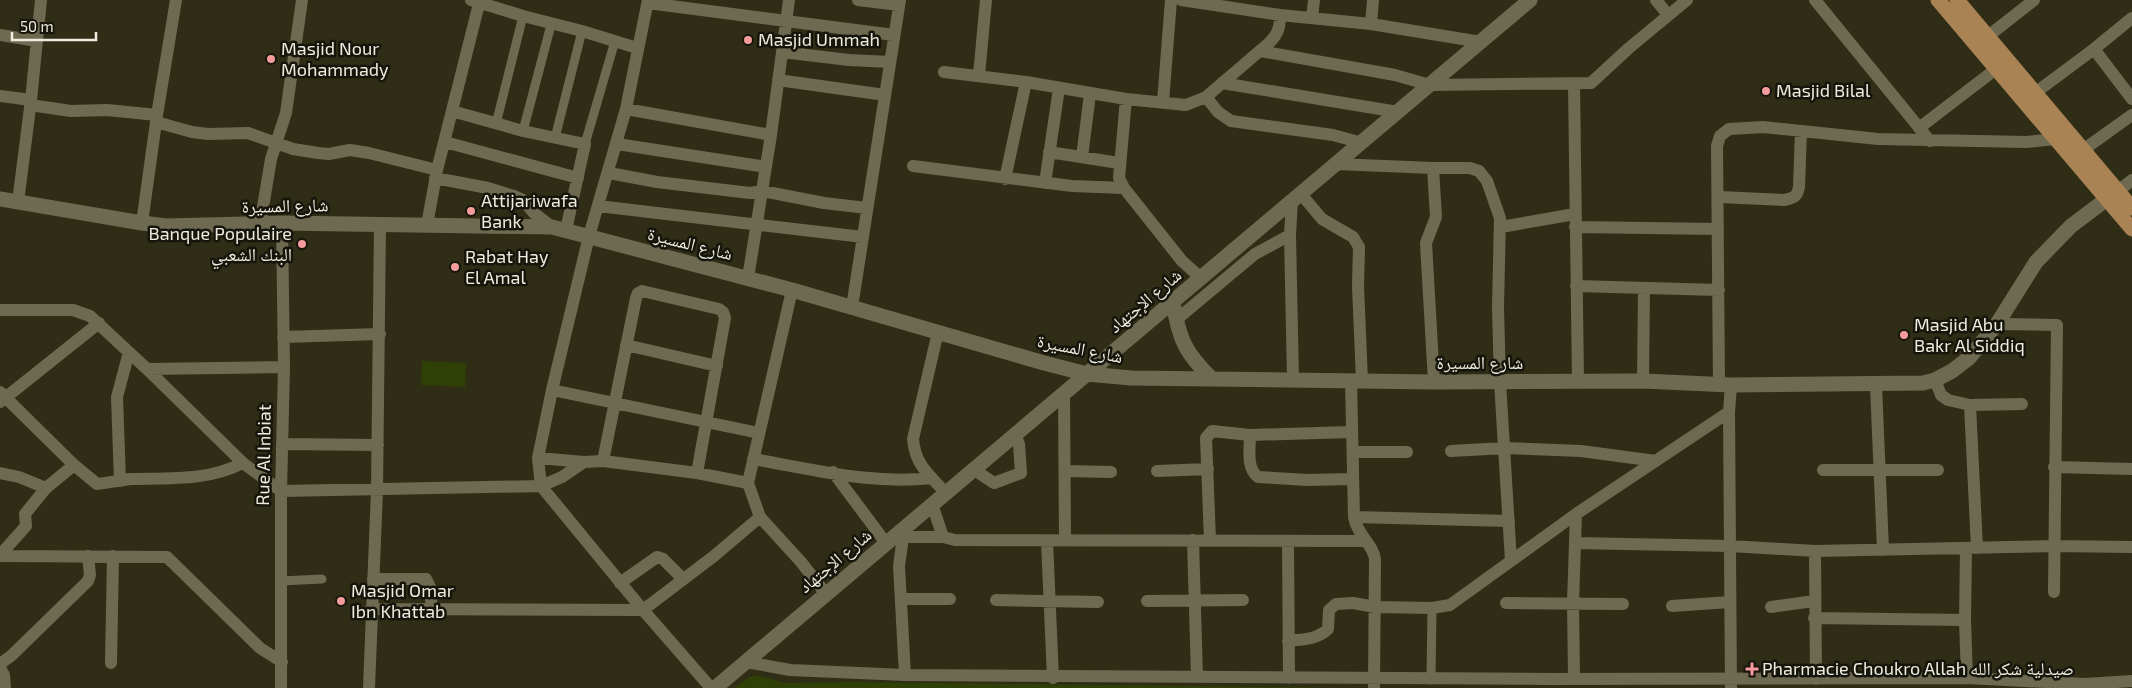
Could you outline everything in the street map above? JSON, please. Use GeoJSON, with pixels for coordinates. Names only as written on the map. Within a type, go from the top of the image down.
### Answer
{"type":"FeatureCollection","features":[{"type":"Feature","properties":{"kind":"main road"},"geometry":{"type":"LineString","coordinates":[[1938,0],[2056,139],[2113,194],[2132,208]]}},
{"type":"Feature","properties":{"kind":"main road"},"geometry":{"type":"LineString","coordinates":[[1957,0],[2083,150],[2113,194],[2132,229]]}},
{"type":"Feature","properties":{"kind":"street"},"geometry":{"type":"LineString","coordinates":[[18,202],[31,102],[41,0],[37,0]]}},
{"type":"Feature","properties":{"kind":"street"},"geometry":{"type":"LineString","coordinates":[[142,224],[176,0]]}},
{"type":"Feature","properties":{"kind":"street"},"geometry":{"type":"LineString","coordinates":[[260,225],[271,159],[286,112],[302,0]]}},
{"type":"Feature","properties":{"kind":"street"},"geometry":{"type":"LineString","coordinates":[[748,278],[771,135],[789,0]]}},
{"type":"Feature","properties":{"kind":"street"},"geometry":{"type":"LineString","coordinates":[[852,307],[899,3],[858,0]]}},
{"type":"Feature","properties":{"kind":"street"},"geometry":{"type":"LineString","coordinates":[[979,75],[986,0]]}},
{"type":"Feature","properties":{"kind":"street"},"geometry":{"type":"LineString","coordinates":[[1163,102],[1171,0]]}},
{"type":"Feature","properties":{"kind":"street"},"geometry":{"type":"LineString","coordinates":[[1180,0],[1220,3],[1280,15],[1371,24],[1482,42]]}},
{"type":"Feature","properties":{"kind":"street"},"geometry":{"type":"LineString","coordinates":[[1312,18],[1314,0]]}},
{"type":"Feature","properties":{"kind":"street"},"geometry":{"type":"LineString","coordinates":[[1371,24],[1373,0]]}},
{"type":"Feature","properties":{"kind":"street","name":"شارع الإجتهاد"},"geometry":{"type":"LineString","coordinates":[[713,688],[895,537],[945,492],[1530,0]]}},
{"type":"Feature","properties":{"kind":"street"},"geometry":{"type":"LineString","coordinates":[[1656,0],[1668,15]]}},
{"type":"Feature","properties":{"kind":"street"},"geometry":{"type":"LineString","coordinates":[[1260,51],[1395,75],[1430,85],[1574,85],[1591,83],[1687,0]]}},
{"type":"Feature","properties":{"kind":"street"},"geometry":{"type":"LineString","coordinates":[[1816,0],[1930,141]]}},
{"type":"Feature","properties":{"kind":"street"},"geometry":{"type":"LineString","coordinates":[[1987,37],[2034,0]]}},
{"type":"Feature","properties":{"kind":"street"},"geometry":{"type":"LineString","coordinates":[[426,225],[436,174],[477,1],[551,25],[582,31],[637,48]]}},
{"type":"Feature","properties":{"kind":"street"},"geometry":{"type":"LineString","coordinates":[[713,688],[620,583],[542,486],[538,458],[552,390],[589,236],[609,173],[626,109],[637,48],[648,2],[894,35]]}},
{"type":"Feature","properties":{"kind":"street"},"geometry":{"type":"LineString","coordinates":[[944,72],[979,75],[1126,99],[1186,105],[1206,97],[1277,35],[1280,15]]}},
{"type":"Feature","properties":{"kind":"street"},"geometry":{"type":"LineString","coordinates":[[496,124],[523,16]]}},
{"type":"Feature","properties":{"kind":"street"},"geometry":{"type":"LineString","coordinates":[[2035,93],[2130,24]]}},
{"type":"Feature","properties":{"kind":"street"},"geometry":{"type":"LineString","coordinates":[[523,131],[551,25]]}},
{"type":"Feature","properties":{"kind":"street"},"geometry":{"type":"LineString","coordinates":[[555,138],[582,31]]}},
{"type":"Feature","properties":{"kind":"street"},"geometry":{"type":"LineString","coordinates":[[0,35],[37,41]]}},
{"type":"Feature","properties":{"kind":"street"},"geometry":{"type":"LineString","coordinates":[[0,96],[71,111],[107,110],[157,118],[192,132],[208,134],[248,133],[293,149],[318,153],[329,154],[350,150],[369,152],[436,174],[514,196],[523,200],[534,213],[559,228],[578,178],[585,144],[615,42]]}},
{"type":"Feature","properties":{"kind":"street"},"geometry":{"type":"LineString","coordinates":[[2094,49],[2132,99]]}},
{"type":"Feature","properties":{"kind":"street"},"geometry":{"type":"LineString","coordinates":[[782,52],[849,60],[890,62]]}},
{"type":"Feature","properties":{"kind":"street"},"geometry":{"type":"LineString","coordinates":[[1919,128],[1996,69]]}},
{"type":"Feature","properties":{"kind":"street"},"geometry":{"type":"LineString","coordinates":[[778,80],[885,95]]}},
{"type":"Feature","properties":{"kind":"street"},"geometry":{"type":"LineString","coordinates":[[1006,179],[1026,82]]}},
{"type":"Feature","properties":{"kind":"street"},"geometry":{"type":"LineString","coordinates":[[1222,83],[1398,112]]}},
{"type":"Feature","properties":{"kind":"street"},"geometry":{"type":"LineString","coordinates":[[1574,85],[1578,380]]}},
{"type":"Feature","properties":{"kind":"street"},"geometry":{"type":"LineString","coordinates":[[1045,183],[1059,88]]}},
{"type":"Feature","properties":{"kind":"street"},"geometry":{"type":"LineString","coordinates":[[1082,157],[1090,94]]}},
{"type":"Feature","properties":{"kind":"street"},"geometry":{"type":"LineString","coordinates":[[1206,97],[1218,112],[1231,121],[1333,135],[1362,143]]}},
{"type":"Feature","properties":{"kind":"street"},"geometry":{"type":"LineString","coordinates":[[1126,99],[1119,178],[1124,188],[1182,261],[1201,278]]}},
{"type":"Feature","properties":{"kind":"street"},"geometry":{"type":"LineString","coordinates":[[626,109],[771,135]]}},
{"type":"Feature","properties":{"kind":"street"},"geometry":{"type":"LineString","coordinates":[[452,111],[523,131],[585,144]]}},
{"type":"Feature","properties":{"kind":"street"},"geometry":{"type":"LineString","coordinates":[[2083,150],[2132,115]]}},
{"type":"Feature","properties":{"kind":"street"},"geometry":{"type":"LineString","coordinates":[[1731,683],[1729,412],[1725,385],[1719,290],[1719,138],[1725,131],[1737,128],[1762,127],[1878,139],[2026,142],[2056,139]]}},
{"type":"Feature","properties":{"kind":"street"},"geometry":{"type":"LineString","coordinates":[[1719,197],[1784,200],[1794,198],[1799,187],[1801,131]]}},
{"type":"Feature","properties":{"kind":"street"},"geometry":{"type":"LineString","coordinates":[[444,142],[578,178]]}},
{"type":"Feature","properties":{"kind":"street"},"geometry":{"type":"LineString","coordinates":[[616,144],[766,167]]}},
{"type":"Feature","properties":{"kind":"street"},"geometry":{"type":"LineString","coordinates":[[1049,152],[1119,163]]}},
{"type":"Feature","properties":{"kind":"street"},"geometry":{"type":"LineString","coordinates":[[1336,164],[1470,168],[1480,172],[1487,181],[1501,227],[1498,307],[1500,382],[1511,561]]}},
{"type":"Feature","properties":{"kind":"street"},"geometry":{"type":"LineString","coordinates":[[913,166],[1006,179],[1124,188]]}},
{"type":"Feature","properties":{"kind":"street"},"geometry":{"type":"LineString","coordinates":[[1433,168],[1436,217],[1426,243],[1434,382]]}},
{"type":"Feature","properties":{"kind":"street"},"geometry":{"type":"LineString","coordinates":[[609,173],[657,182],[728,191],[750,193],[762,191],[824,203],[868,208]]}},
{"type":"Feature","properties":{"kind":"street"},"geometry":{"type":"LineString","coordinates":[[2113,194],[2132,180]]}},
{"type":"Feature","properties":{"kind":"street","name":"شارع المسيرة"},"geometry":{"type":"LineString","coordinates":[[0,199],[142,224],[166,226],[282,223],[559,228],[792,290],[1087,374],[1131,378],[1434,382],[1578,380],[1725,385],[1876,385],[1913,384],[1935,380],[1965,362],[1997,324],[2036,262],[2071,226],[2113,194]]}},
{"type":"Feature","properties":{"kind":"street"},"geometry":{"type":"LineString","coordinates":[[1293,379],[1290,235],[1296,198],[1322,219],[1353,237],[1359,247],[1356,381],[1351,432],[1353,452],[1352,479],[1355,526],[1374,553],[1376,607],[1373,683]]}},
{"type":"Feature","properties":{"kind":"street"},"geometry":{"type":"LineString","coordinates":[[598,206],[863,237]]}},
{"type":"Feature","properties":{"kind":"street"},"geometry":{"type":"LineString","coordinates":[[1501,227],[1575,220],[1718,229]]}},
{"type":"Feature","properties":{"kind":"street","name":"Rue Al Inbiat"},"geometry":{"type":"LineString","coordinates":[[281,688],[281,491],[284,367],[282,223]]}},
{"type":"Feature","properties":{"kind":"street"},"geometry":{"type":"LineString","coordinates":[[368,688],[377,490],[380,224]]}},
{"type":"Feature","properties":{"kind":"street"},"geometry":{"type":"LineString","coordinates":[[1176,320],[1255,254],[1290,235]]}},
{"type":"Feature","properties":{"kind":"street"},"geometry":{"type":"LineString","coordinates":[[1576,286],[1719,290]]}},
{"type":"Feature","properties":{"kind":"street"},"geometry":{"type":"LineString","coordinates":[[1643,381],[1644,288]]}},
{"type":"Feature","properties":{"kind":"street"},"geometry":{"type":"LineString","coordinates":[[792,290],[748,483],[760,517],[801,562],[826,594]]}},
{"type":"Feature","properties":{"kind":"street"},"geometry":{"type":"LineString","coordinates":[[603,461],[626,345],[638,293],[642,291],[719,309],[724,312],[717,366],[697,473]]}},
{"type":"Feature","properties":{"kind":"street"},"geometry":{"type":"LineString","coordinates":[[1172,302],[1180,340],[1192,358],[1212,379]]}},
{"type":"Feature","properties":{"kind":"street"},"geometry":{"type":"LineString","coordinates":[[0,310],[73,310],[83,313],[99,323],[243,463],[281,491],[542,486],[558,480],[584,462]]}},
{"type":"Feature","properties":{"kind":"street"},"geometry":{"type":"LineString","coordinates":[[99,323],[2,397],[74,465],[97,484],[213,475],[243,463]]}},
{"type":"Feature","properties":{"kind":"street"},"geometry":{"type":"LineString","coordinates":[[1997,324],[2057,325],[2054,592]]}},
{"type":"Feature","properties":{"kind":"street"},"geometry":{"type":"LineString","coordinates":[[938,332],[913,439],[914,454],[945,492]]}},
{"type":"Feature","properties":{"kind":"street"},"geometry":{"type":"LineString","coordinates":[[283,337],[380,334]]}},
{"type":"Feature","properties":{"kind":"street"},"geometry":{"type":"LineString","coordinates":[[626,345],[717,366]]}},
{"type":"Feature","properties":{"kind":"street"},"geometry":{"type":"LineString","coordinates":[[120,481],[117,396],[129,352]]}},
{"type":"Feature","properties":{"kind":"street"},"geometry":{"type":"LineString","coordinates":[[147,369],[284,367]]}},
{"type":"Feature","properties":{"kind":"street"},"geometry":{"type":"LineString","coordinates":[[1935,380],[1941,395],[1948,400],[1970,405],[2022,404]]}},
{"type":"Feature","properties":{"kind":"street"},"geometry":{"type":"LineString","coordinates":[[1876,385],[1883,550]]}},
{"type":"Feature","properties":{"kind":"street"},"geometry":{"type":"LineString","coordinates":[[552,390],[615,405],[759,434]]}},
{"type":"Feature","properties":{"kind":"street"},"geometry":{"type":"LineString","coordinates":[[1064,393],[1065,540]]}},
{"type":"Feature","properties":{"kind":"street"},"geometry":{"type":"LineString","coordinates":[[1967,678],[1965,620],[1972,548],[1970,405]]}},
{"type":"Feature","properties":{"kind":"street"},"geometry":{"type":"LineString","coordinates":[[1288,641],[1308,639],[1323,634],[1328,630],[1328,610],[1336,604],[1354,602],[1376,607],[1432,608],[1450,605],[1576,514],[1729,412]]}},
{"type":"Feature","properties":{"kind":"street"},"geometry":{"type":"LineString","coordinates":[[1210,540],[1206,438],[1209,432],[1250,435],[1351,432]]}},
{"type":"Feature","properties":{"kind":"street"},"geometry":{"type":"LineString","coordinates":[[973,469],[994,483],[1022,473],[1019,444],[1015,434]]}},
{"type":"Feature","properties":{"kind":"street"},"geometry":{"type":"LineString","coordinates":[[1250,435],[1250,461],[1254,474],[1258,477],[1307,480],[1352,479]]}},
{"type":"Feature","properties":{"kind":"street"},"geometry":{"type":"LineString","coordinates":[[282,444],[378,445]]}},
{"type":"Feature","properties":{"kind":"street"},"geometry":{"type":"LineString","coordinates":[[1451,451],[1505,448],[1581,452],[1656,461]]}},
{"type":"Feature","properties":{"kind":"street"},"geometry":{"type":"LineString","coordinates":[[1353,452],[1406,452]]}},
{"type":"Feature","properties":{"kind":"street"},"geometry":{"type":"LineString","coordinates":[[538,458],[584,462],[603,461],[697,473],[748,483]]}},
{"type":"Feature","properties":{"kind":"street"},"geometry":{"type":"LineString","coordinates":[[753,459],[872,479],[904,481],[932,478]]}},
{"type":"Feature","properties":{"kind":"street"},"geometry":{"type":"LineString","coordinates":[[0,556],[26,526],[25,514],[46,488],[74,465]]}},
{"type":"Feature","properties":{"kind":"street"},"geometry":{"type":"LineString","coordinates":[[2054,467],[2132,469]]}},
{"type":"Feature","properties":{"kind":"street"},"geometry":{"type":"LineString","coordinates":[[1157,471],[1208,469]]}},
{"type":"Feature","properties":{"kind":"street"},"geometry":{"type":"LineString","coordinates":[[1824,470],[1938,470]]}},
{"type":"Feature","properties":{"kind":"street"},"geometry":{"type":"LineString","coordinates":[[1066,471],[1112,472]]}},
{"type":"Feature","properties":{"kind":"street"},"geometry":{"type":"LineString","coordinates":[[833,472],[895,537],[899,566],[905,676]]}},
{"type":"Feature","properties":{"kind":"street"},"geometry":{"type":"LineString","coordinates":[[0,473],[19,477],[46,488]]}},
{"type":"Feature","properties":{"kind":"street"},"geometry":{"type":"LineString","coordinates":[[932,504],[943,537]]}},
{"type":"Feature","properties":{"kind":"street"},"geometry":{"type":"LineString","coordinates":[[1574,678],[1573,603],[1576,514]]}},
{"type":"Feature","properties":{"kind":"street"},"geometry":{"type":"LineString","coordinates":[[371,610],[643,610],[760,517]]}},
{"type":"Feature","properties":{"kind":"street"},"geometry":{"type":"LineString","coordinates":[[1354,517],[1509,521]]}},
{"type":"Feature","properties":{"kind":"street"},"geometry":{"type":"LineString","coordinates":[[895,537],[943,537],[955,540],[1365,541]]}},
{"type":"Feature","properties":{"kind":"street"},"geometry":{"type":"LineString","coordinates":[[1047,540],[1053,678]]}},
{"type":"Feature","properties":{"kind":"street"},"geometry":{"type":"LineString","coordinates":[[1193,540],[1197,677]]}},
{"type":"Feature","properties":{"kind":"street"},"geometry":{"type":"LineString","coordinates":[[1288,541],[1289,678]]}},
{"type":"Feature","properties":{"kind":"street"},"geometry":{"type":"LineString","coordinates":[[1575,543],[1730,546],[1815,551],[2054,546],[2132,547]]}},
{"type":"Feature","properties":{"kind":"street"},"geometry":{"type":"LineString","coordinates":[[1815,551],[1814,618],[1816,679]]}},
{"type":"Feature","properties":{"kind":"street"},"geometry":{"type":"LineString","coordinates":[[0,556],[167,557],[260,648],[282,662]]}},
{"type":"Feature","properties":{"kind":"street"},"geometry":{"type":"LineString","coordinates":[[0,664],[11,656],[85,585],[90,575],[88,556]]}},
{"type":"Feature","properties":{"kind":"street"},"geometry":{"type":"LineString","coordinates":[[111,662],[113,556]]}},
{"type":"Feature","properties":{"kind":"street"},"geometry":{"type":"LineString","coordinates":[[620,583],[657,557],[663,559],[684,579]]}},
{"type":"Feature","properties":{"kind":"street"},"geometry":{"type":"LineString","coordinates":[[281,581],[322,578]]}},
{"type":"Feature","properties":{"kind":"street"},"geometry":{"type":"LineString","coordinates":[[373,580],[426,579],[430,587],[432,610]]}},
{"type":"Feature","properties":{"kind":"street"},"geometry":{"type":"LineString","coordinates":[[901,599],[950,600]]}},
{"type":"Feature","properties":{"kind":"street"},"geometry":{"type":"LineString","coordinates":[[996,600],[1098,602]]}},
{"type":"Feature","properties":{"kind":"street"},"geometry":{"type":"LineString","coordinates":[[1147,601],[1243,600]]}},
{"type":"Feature","properties":{"kind":"street"},"geometry":{"type":"LineString","coordinates":[[1771,607],[1814,601]]}},
{"type":"Feature","properties":{"kind":"street"},"geometry":{"type":"LineString","coordinates":[[1672,606],[1730,602]]}},
{"type":"Feature","properties":{"kind":"street"},"geometry":{"type":"LineString","coordinates":[[1506,603],[1622,604]]}},
{"type":"Feature","properties":{"kind":"street"},"geometry":{"type":"LineString","coordinates":[[1431,680],[1432,608]]}},
{"type":"Feature","properties":{"kind":"street"},"geometry":{"type":"LineString","coordinates":[[1814,618],[1965,620]]}},
{"type":"Feature","properties":{"kind":"street"},"geometry":{"type":"LineString","coordinates":[[746,662],[790,670],[905,676],[1289,678],[1373,683],[1431,680],[1574,678],[1731,683],[1816,679],[1967,678],[2075,684],[2114,684],[2132,681]]}},
{"type":"Feature","properties":{"kind":"street"},"geometry":{"type":"LineString","coordinates":[[0,668],[4,675],[5,688]]}},
{"type":"Feature","properties":{"kind":"green space"},"geometry":{"type":"Polygon","coordinates":[[[422,361],[466,363],[465,387],[421,385],[422,361]]]}},
{"type":"Feature","properties":{"kind":"green space"},"geometry":{"type":"Polygon","coordinates":[[[757,675],[785,683],[852,682],[1361,688],[734,688],[749,677],[757,675]]]}},
{"type":"Feature","properties":{"kind":"place","name":"Masjid Ummah"},"geometry":{"type":"Point","coordinates":[748,40]}},
{"type":"Feature","properties":{"kind":"place","name":"Masjid Nour Mohammady"},"geometry":{"type":"Point","coordinates":[271,59]}},
{"type":"Feature","properties":{"kind":"place","name":"Masjid Bilal"},"geometry":{"type":"Point","coordinates":[1766,91]}},
{"type":"Feature","properties":{"kind":"place","name":"Attijariwafa Bank"},"geometry":{"type":"Point","coordinates":[471,211]}},
{"type":"Feature","properties":{"kind":"place","name":"Banque Populaire البنك الشعبي"},"geometry":{"type":"Point","coordinates":[302,244]}},
{"type":"Feature","properties":{"kind":"place","name":"Rabat Hay El Amal"},"geometry":{"type":"Point","coordinates":[455,267]}},
{"type":"Feature","properties":{"kind":"place","name":"Masjid Abu Bakr Al Siddiq"},"geometry":{"type":"Point","coordinates":[1904,335]}},
{"type":"Feature","properties":{"kind":"place","name":"Masjid Omar Ibn Khattab"},"geometry":{"type":"Point","coordinates":[341,601]}},
{"type":"Feature","properties":{"kind":"place","name":"Pharmacie Choukro Allah صيدلية شكر الله"},"geometry":{"type":"Point","coordinates":[1752,669]}}]}
